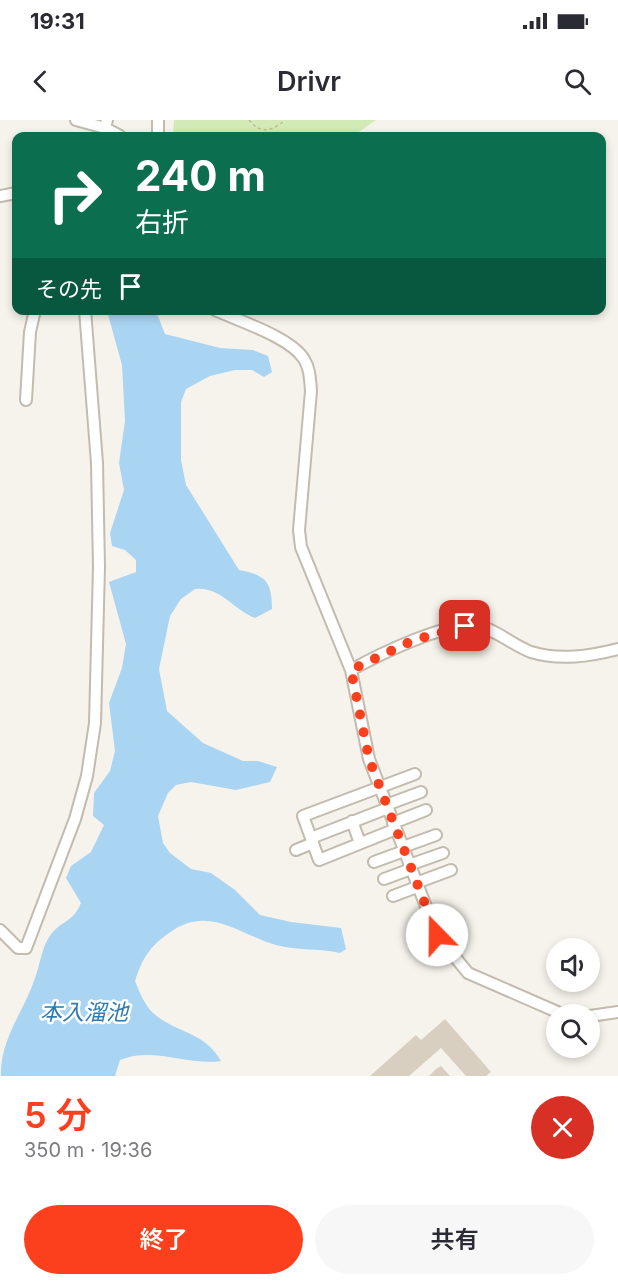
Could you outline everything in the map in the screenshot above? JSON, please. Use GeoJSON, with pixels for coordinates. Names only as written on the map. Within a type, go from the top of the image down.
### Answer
{"type":"FeatureCollection","features":[{"type":"Feature","properties":{"kind":"street"},"geometry":{"type":"LineString","coordinates":[[76,120],[106,124]]}},
{"type":"Feature","properties":{"kind":"street"},"geometry":{"type":"LineString","coordinates":[[26,400],[30,332],[34,315]]}},
{"type":"Feature","properties":{"kind":"street"},"geometry":{"type":"LineString","coordinates":[[0,930],[18,948],[26,948],[75,819],[87,776],[95,723],[99,567],[97,475],[85,315]]}},
{"type":"Feature","properties":{"kind":"street"},"geometry":{"type":"LineString","coordinates":[[226,315],[283,341],[297,351],[309,372],[310,391],[299,530],[301,547],[351,670],[369,759],[437,935],[468,973],[546,1007]]}},
{"type":"Feature","properties":{"kind":"street"},"geometry":{"type":"LineString","coordinates":[[351,670],[414,640],[465,626],[487,630],[531,652],[561,657],[618,649]]}},
{"type":"Feature","properties":{"kind":"street"},"geometry":{"type":"LineString","coordinates":[[415,774],[303,816],[319,860],[360,843],[426,810]]}},
{"type":"Feature","properties":{"kind":"street"},"geometry":{"type":"LineString","coordinates":[[296,850],[352,821],[421,792]]}},
{"type":"Feature","properties":{"kind":"street"},"geometry":{"type":"LineString","coordinates":[[352,821],[360,843]]}},
{"type":"Feature","properties":{"kind":"street"},"geometry":{"type":"LineString","coordinates":[[374,862],[436,835]]}},
{"type":"Feature","properties":{"kind":"street"},"geometry":{"type":"LineString","coordinates":[[384,879],[443,853]]}},
{"type":"Feature","properties":{"kind":"street"},"geometry":{"type":"LineString","coordinates":[[393,896],[451,870]]}},
{"type":"Feature","properties":{"kind":"street"},"geometry":{"type":"LineString","coordinates":[[600,1015],[618,1012]]}},
{"type":"Feature","properties":{"kind":"path"},"geometry":{"type":"LineString","coordinates":[[249,120],[264,131],[277,127],[285,120]]}},
{"type":"Feature","properties":{"kind":"green space"},"geometry":{"type":"Polygon","coordinates":[[[174,120],[376,120],[359,132],[173,132],[174,120]]]}},
{"type":"Feature","properties":{"kind":"water","name":"本入溜池"},"geometry":{"type":"Polygon","coordinates":[[[108,315],[158,315],[165,334],[220,348],[253,350],[268,356],[272,372],[264,377],[252,370],[235,370],[210,376],[186,389],[181,402],[181,460],[186,485],[239,570],[256,574],[266,581],[271,592],[272,609],[255,618],[212,591],[195,589],[181,599],[170,616],[159,669],[167,711],[203,743],[243,761],[258,761],[277,767],[270,782],[236,790],[191,782],[176,785],[168,793],[158,816],[163,843],[170,853],[191,869],[211,873],[235,890],[260,915],[291,922],[341,928],[346,949],[340,953],[284,947],[210,921],[197,921],[183,925],[162,938],[152,948],[135,981],[150,1010],[159,1018],[206,1043],[221,1061],[196,1061],[145,1055],[120,1060],[115,1076],[1,1076],[4,1049],[8,1037],[37,973],[46,944],[52,933],[74,915],[81,903],[66,878],[71,866],[91,852],[104,825],[93,816],[94,793],[110,771],[115,751],[109,703],[122,668],[126,644],[109,582],[136,572],[136,560],[125,550],[112,546],[110,533],[124,490],[119,463],[125,421],[122,365],[108,315]]]}},
{"type":"Feature","properties":{"kind":"building"},"geometry":{"type":"Polygon","coordinates":[[[445,1019],[491,1072],[486,1076],[466,1076],[441,1048],[409,1076],[370,1076],[416,1035],[421,1040],[445,1019]]]}},
{"type":"Feature","properties":{"kind":"building"},"geometry":{"type":"Polygon","coordinates":[[[441,1066],[450,1076],[429,1076],[436,1069],[441,1066]]]}},
{"type":"Feature","properties":{"kind":"route"},"geometry":{"type":"LineString","coordinates":[[437,935],[369,759],[358,715],[351,670],[414,640],[465,626]]}}]}
